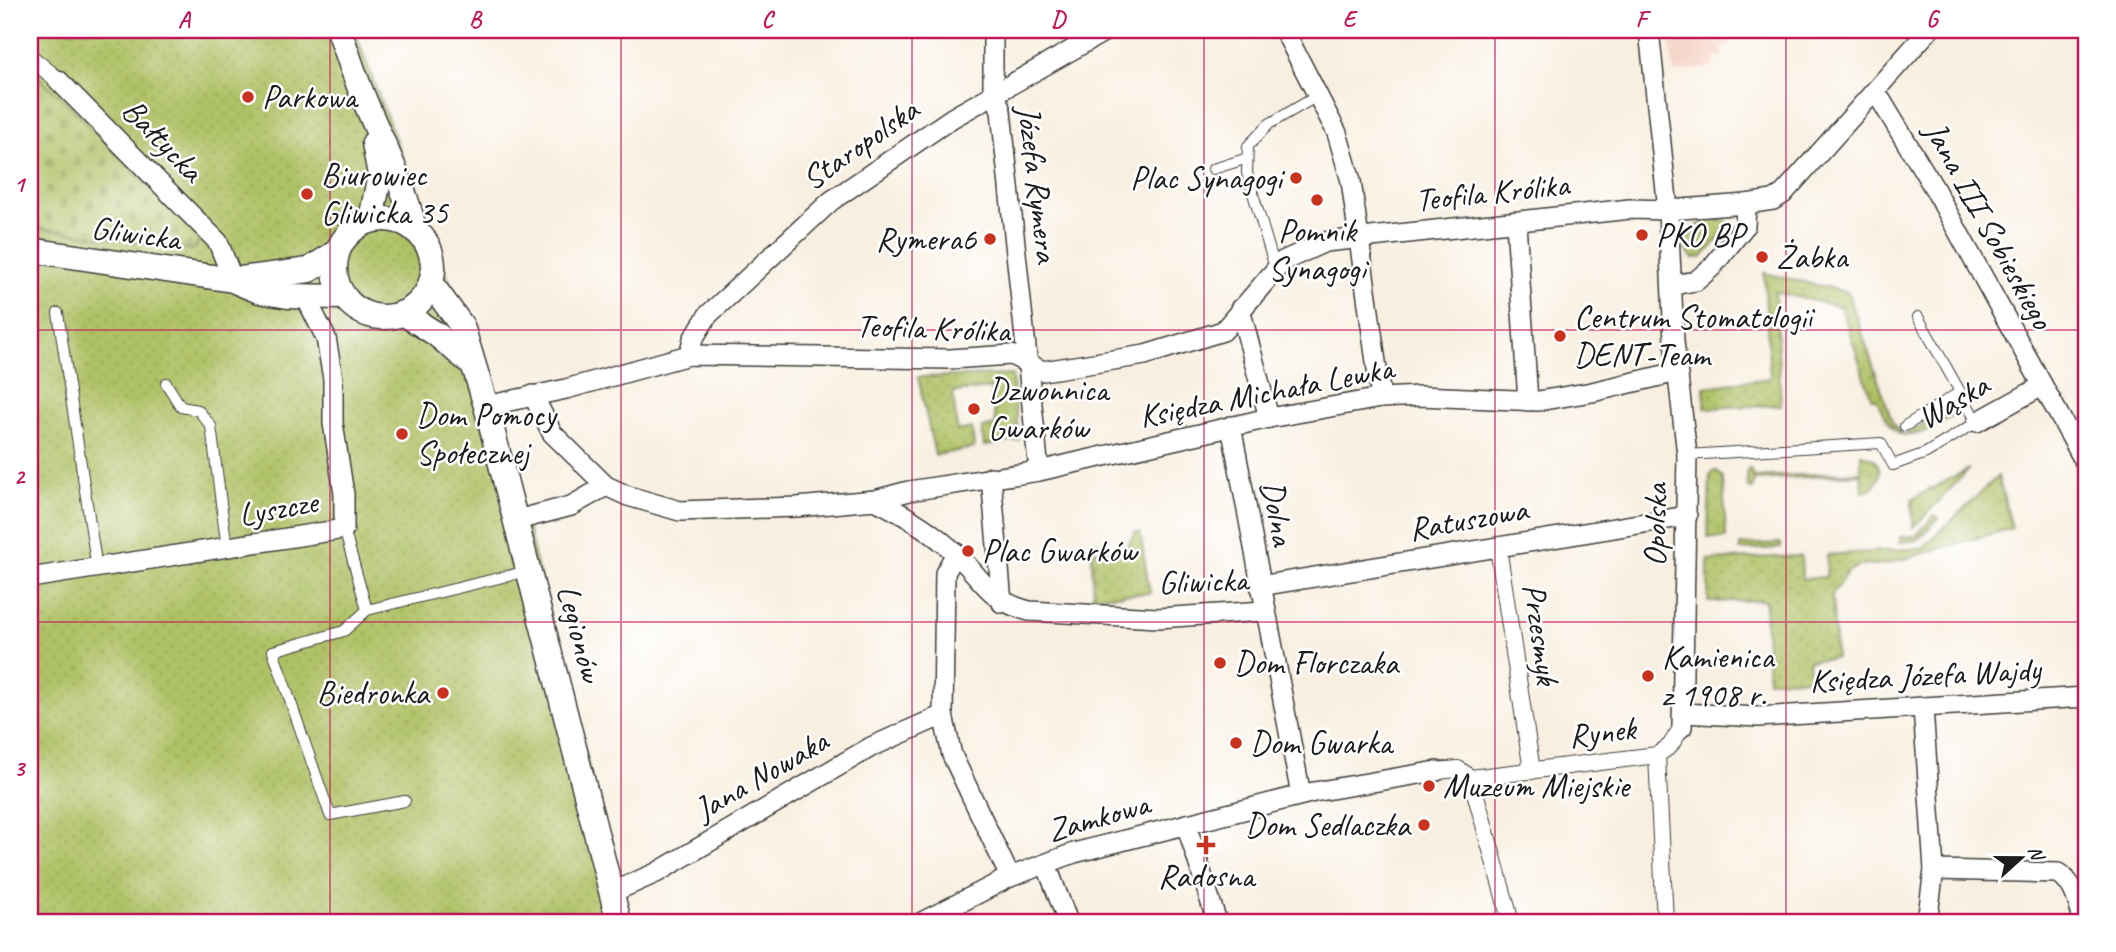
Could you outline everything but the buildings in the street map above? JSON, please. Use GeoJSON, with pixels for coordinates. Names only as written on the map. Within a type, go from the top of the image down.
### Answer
{"type":"FeatureCollection","features":[{"type":"Feature","properties":{"kind":"street"},"geometry":{"type":"LineString","coordinates":[[338,30],[367,108],[386,143],[405,192],[414,228]]}},
{"type":"Feature","properties":{"kind":"street","name":"Józefa Rymera"},"geometry":{"type":"LineString","coordinates":[[993,30],[995,95],[1001,111],[1039,471]]}},
{"type":"Feature","properties":{"kind":"street","name":"Staropolska"},"geometry":{"type":"LineString","coordinates":[[689,355],[693,339],[708,315],[805,223],[841,194],[952,118],[1108,30]]}},
{"type":"Feature","properties":{"kind":"street"},"geometry":{"type":"LineString","coordinates":[[1284,30],[1320,95],[1337,133],[1351,181],[1381,398]]}},
{"type":"Feature","properties":{"kind":"street","name":"Opolska"},"geometry":{"type":"LineString","coordinates":[[1649,30],[1668,210],[1677,372],[1687,455],[1683,720]]}},
{"type":"Feature","properties":{"kind":"street"},"geometry":{"type":"LineString","coordinates":[[1668,210],[1746,204],[1773,200],[1783,194],[1876,92],[1928,30]]}},
{"type":"Feature","properties":{"kind":"street","name":"Bałtycka"},"geometry":{"type":"LineString","coordinates":[[30,57],[58,80],[218,242],[233,280]]}},
{"type":"Feature","properties":{"kind":"street","name":"Jana III Sobieskiego"},"geometry":{"type":"LineString","coordinates":[[1876,92],[1928,178],[2086,464]]}},
{"type":"Feature","properties":{"kind":"street"},"geometry":{"type":"LineString","coordinates":[[367,108],[380,175],[371,219]]}},
{"type":"Feature","properties":{"kind":"street"},"geometry":{"type":"LineString","coordinates":[[1673,285],[1696,281],[1712,267],[1745,226],[1746,204]]}},
{"type":"Feature","properties":{"kind":"street","name":"Teofila Królika"},"geometry":{"type":"LineString","coordinates":[[533,395],[689,355],[950,359],[1011,355],[1043,371],[1145,355],[1223,331],[1275,268],[1312,246],[1358,236],[1516,223],[1644,207],[1668,210]]}},
{"type":"Feature","properties":{"kind":"street"},"geometry":{"type":"LineString","coordinates":[[394,218],[414,228],[429,246],[434,267],[432,285],[424,299],[403,313],[385,317],[370,316],[355,309],[343,298],[336,276],[335,253],[353,228],[371,219],[394,218]]}},
{"type":"Feature","properties":{"kind":"street"},"geometry":{"type":"LineString","coordinates":[[1516,223],[1528,401]]}},
{"type":"Feature","properties":{"kind":"street","name":"Gliwicka"},"geometry":{"type":"LineString","coordinates":[[30,250],[233,280],[259,291],[306,298],[343,298]]}},
{"type":"Feature","properties":{"kind":"street","name":"Gliwicka"},"geometry":{"type":"LineString","coordinates":[[233,280],[310,270],[335,253]]}},
{"type":"Feature","properties":{"kind":"street","name":"Legionów"},"geometry":{"type":"LineString","coordinates":[[432,285],[462,326],[486,406],[619,922]]}},
{"type":"Feature","properties":{"kind":"street","name":"Lyszcze"},"geometry":{"type":"LineString","coordinates":[[30,578],[97,570],[344,529],[344,494],[333,423],[333,379],[326,338],[306,298]]}},
{"type":"Feature","properties":{"kind":"street"},"geometry":{"type":"LineString","coordinates":[[1240,309],[1269,418]]}},
{"type":"Feature","properties":{"kind":"street"},"geometry":{"type":"LineString","coordinates":[[403,313],[436,334],[471,363]]}},
{"type":"Feature","properties":{"kind":"street","name":"Księdza Michała Lewka"},"geometry":{"type":"LineString","coordinates":[[991,477],[1039,471],[1230,426],[1381,398],[1420,396],[1528,401],[1592,392],[1677,372]]}},
{"type":"Feature","properties":{"kind":"street","name":"Wąska"},"geometry":{"type":"LineString","coordinates":[[1977,422],[2042,386]]}},
{"type":"Feature","properties":{"kind":"street"},"geometry":{"type":"LineString","coordinates":[[486,406],[533,395],[552,433],[606,485],[628,496],[680,511],[797,507],[874,500],[991,477],[1002,603]]}},
{"type":"Feature","properties":{"kind":"street","name":"Dolna"},"geometry":{"type":"LineString","coordinates":[[1230,426],[1264,611]]}},
{"type":"Feature","properties":{"kind":"street"},"geometry":{"type":"LineString","coordinates":[[517,520],[571,506],[606,485]]}},
{"type":"Feature","properties":{"kind":"street"},"geometry":{"type":"LineString","coordinates":[[874,500],[926,528],[956,553],[1002,603]]}},
{"type":"Feature","properties":{"kind":"street","name":"Ratuszowa"},"geometry":{"type":"LineString","coordinates":[[1259,586],[1687,516]]}},
{"type":"Feature","properties":{"kind":"street","name":"Przesmyk"},"geometry":{"type":"LineString","coordinates":[[1498,547],[1532,771]]}},
{"type":"Feature","properties":{"kind":"street"},"geometry":{"type":"LineString","coordinates":[[956,553],[945,573],[943,715],[952,755],[1010,877]]}},
{"type":"Feature","properties":{"kind":"street","name":"Gliwicka"},"geometry":{"type":"LineString","coordinates":[[1002,603],[1029,611],[1158,618],[1264,611],[1301,795]]}},
{"type":"Feature","properties":{"kind":"street","name":"Księdza Józefa Wajdy"},"geometry":{"type":"LineString","coordinates":[[1683,720],[2086,697]]}},
{"type":"Feature","properties":{"kind":"street"},"geometry":{"type":"LineString","coordinates":[[1923,706],[1934,870],[1927,922]]}},
{"type":"Feature","properties":{"kind":"street","name":"Jana Nowaka"},"geometry":{"type":"LineString","coordinates":[[612,892],[656,873],[871,747],[943,715]]}},
{"type":"Feature","properties":{"kind":"street"},"geometry":{"type":"LineString","coordinates":[[1657,755],[1670,746],[1683,720]]}},
{"type":"Feature","properties":{"kind":"street","name":"Rynek"},"geometry":{"type":"LineString","coordinates":[[1471,778],[1657,755],[1665,922]]}},
{"type":"Feature","properties":{"kind":"street"},"geometry":{"type":"LineString","coordinates":[[1301,795],[1458,769],[1471,778],[1511,922]]}},
{"type":"Feature","properties":{"kind":"street","name":"Zamkowa"},"geometry":{"type":"LineString","coordinates":[[922,922],[1010,877],[1074,853],[1301,795]]}},
{"type":"Feature","properties":{"kind":"street"},"geometry":{"type":"LineString","coordinates":[[1186,824],[1217,922]]}},
{"type":"Feature","properties":{"kind":"street"},"geometry":{"type":"LineString","coordinates":[[1046,864],[1069,922]]}},
{"type":"Feature","properties":{"kind":"street"},"geometry":{"type":"LineString","coordinates":[[1934,870],[2058,873],[2066,878],[2072,888],[2084,922]]}},
{"type":"Feature","properties":{"kind":"lane"},"geometry":{"type":"LineString","coordinates":[[1275,268],[1258,217],[1245,159],[1248,146],[1257,134],[1320,95]]}},
{"type":"Feature","properties":{"kind":"lane"},"geometry":{"type":"LineString","coordinates":[[1213,169],[1245,159]]}},
{"type":"Feature","properties":{"kind":"lane"},"geometry":{"type":"LineString","coordinates":[[58,313],[97,570]]}},
{"type":"Feature","properties":{"kind":"lane"},"geometry":{"type":"LineString","coordinates":[[1918,317],[1977,422]]}},
{"type":"Feature","properties":{"kind":"lane"},"geometry":{"type":"LineString","coordinates":[[166,383],[181,407],[198,410],[211,426],[227,549]]}},
{"type":"Feature","properties":{"kind":"lane"},"geometry":{"type":"LineString","coordinates":[[1905,426],[1960,392]]}},
{"type":"Feature","properties":{"kind":"lane","name":"Wąska"},"geometry":{"type":"LineString","coordinates":[[1687,455],[1881,443],[1893,465],[1926,453],[1977,422]]}},
{"type":"Feature","properties":{"kind":"lane"},"geometry":{"type":"LineString","coordinates":[[344,529],[368,610]]}},
{"type":"Feature","properties":{"kind":"lane"},"geometry":{"type":"LineString","coordinates":[[405,801],[330,815],[273,651],[344,631],[368,610],[529,571]]}},
{"type":"Feature","properties":{"kind":"shaded area"},"geometry":{"type":"Polygon","coordinates":[[[1668,30],[1727,30],[1731,32],[1731,46],[1722,48],[1723,57],[1714,58],[1714,67],[1674,73],[1668,30]]]}},
{"type":"Feature","properties":{"kind":"green space"},"geometry":{"type":"Polygon","coordinates":[[[30,30],[354,30],[496,405],[628,922],[30,922],[30,30]]]}},
{"type":"Feature","properties":{"kind":"green space"},"geometry":{"type":"Polygon","coordinates":[[[30,70],[61,97],[200,239],[194,250],[30,227],[30,70]]]}},
{"type":"Feature","properties":{"kind":"green space"},"geometry":{"type":"Polygon","coordinates":[[[1718,219],[1727,221],[1728,229],[1702,258],[1692,258],[1685,248],[1688,235],[1700,224],[1718,219]]]}},
{"type":"Feature","properties":{"kind":"green space"},"geometry":{"type":"Polygon","coordinates":[[[1764,273],[1848,292],[1893,424],[1903,434],[1892,427],[1877,399],[1872,399],[1841,307],[1775,292],[1781,405],[1705,408],[1704,387],[1770,378],[1764,273]]]}},
{"type":"Feature","properties":{"kind":"green space"},"geometry":{"type":"Polygon","coordinates":[[[1012,375],[1019,440],[984,446],[982,428],[996,425],[991,388],[953,392],[957,431],[972,428],[974,448],[935,455],[918,377],[1012,375]]]}},
{"type":"Feature","properties":{"kind":"green space"},"geometry":{"type":"Polygon","coordinates":[[[1951,408],[1955,415],[1918,434],[1905,434],[1951,408]]]}},
{"type":"Feature","properties":{"kind":"green space"},"geometry":{"type":"Polygon","coordinates":[[[1861,454],[1874,459],[1880,474],[1873,487],[1863,492],[1861,474],[1754,480],[1753,489],[1748,488],[1747,471],[1750,468],[1753,477],[1861,472],[1861,454]]]}},
{"type":"Feature","properties":{"kind":"green space"},"geometry":{"type":"Polygon","coordinates":[[[1969,469],[1914,527],[1913,527],[1912,499],[1969,469]]]}},
{"type":"Feature","properties":{"kind":"green space"},"geometry":{"type":"Polygon","coordinates":[[[1716,471],[1723,478],[1726,538],[1708,538],[1710,473],[1716,471]]]}},
{"type":"Feature","properties":{"kind":"green space"},"geometry":{"type":"Polygon","coordinates":[[[1998,476],[2012,528],[1886,564],[1858,566],[1847,572],[1832,595],[1836,658],[1809,660],[1809,679],[1768,680],[1765,600],[1708,602],[1708,560],[1801,556],[1802,579],[1826,577],[1827,555],[1923,548],[1998,476]]]}},
{"type":"Feature","properties":{"kind":"green space"},"geometry":{"type":"Polygon","coordinates":[[[1935,515],[1939,518],[1918,540],[1900,542],[1900,537],[1916,536],[1935,515]]]}},
{"type":"Feature","properties":{"kind":"green space"},"geometry":{"type":"Polygon","coordinates":[[[1135,532],[1140,532],[1150,593],[1093,596],[1092,551],[1126,548],[1135,532]]]}},
{"type":"Feature","properties":{"kind":"green space"},"geometry":{"type":"Polygon","coordinates":[[[1781,543],[1781,548],[1740,550],[1740,545],[1781,543]]]}},
{"type":"Feature","properties":{"kind":"place","name":"Parkowa"},"geometry":{"type":"Point","coordinates":[248,97]}},
{"type":"Feature","properties":{"kind":"place","name":"Plac Synagogi"},"geometry":{"type":"Point","coordinates":[1296,178]}},
{"type":"Feature","properties":{"kind":"place","name":"Biurowiec Gliwicka 35"},"geometry":{"type":"Point","coordinates":[307,194]}},
{"type":"Feature","properties":{"kind":"place","name":"Pomnik Synagogi"},"geometry":{"type":"Point","coordinates":[1317,200]}},
{"type":"Feature","properties":{"kind":"place","name":"PKO BP"},"geometry":{"type":"Point","coordinates":[1642,235]}},
{"type":"Feature","properties":{"kind":"place","name":"Rymera6"},"geometry":{"type":"Point","coordinates":[990,239]}},
{"type":"Feature","properties":{"kind":"place","name":"Żabka"},"geometry":{"type":"Point","coordinates":[1762,257]}},
{"type":"Feature","properties":{"kind":"place","name":"Centrum Stomatologii DENT-Team"},"geometry":{"type":"Point","coordinates":[1560,336]}},
{"type":"Feature","properties":{"kind":"place","name":"Dzwonnica Gwarków"},"geometry":{"type":"Point","coordinates":[974,409]}},
{"type":"Feature","properties":{"kind":"place","name":"Dom Pomocy Społecznej"},"geometry":{"type":"Point","coordinates":[402,434]}},
{"type":"Feature","properties":{"kind":"place","name":"Plac Gwarków"},"geometry":{"type":"Point","coordinates":[968,551]}},
{"type":"Feature","properties":{"kind":"place","name":"Dom Florczaka"},"geometry":{"type":"Point","coordinates":[1220,663]}},
{"type":"Feature","properties":{"kind":"place","name":"Kamienica z 1908 r."},"geometry":{"type":"Point","coordinates":[1648,676]}},
{"type":"Feature","properties":{"kind":"place","name":"Biedronka"},"geometry":{"type":"Point","coordinates":[443,693]}},
{"type":"Feature","properties":{"kind":"place","name":"Dom Gwarka"},"geometry":{"type":"Point","coordinates":[1236,743]}},
{"type":"Feature","properties":{"kind":"place","name":"Muzeum Miejskie"},"geometry":{"type":"Point","coordinates":[1429,786]}},
{"type":"Feature","properties":{"kind":"place","name":"Dom Sedlaczka"},"geometry":{"type":"Point","coordinates":[1424,825]}},
{"type":"Feature","properties":{"kind":"place","name":"Radosna"},"geometry":{"type":"Point","coordinates":[1206,845]}}]}
